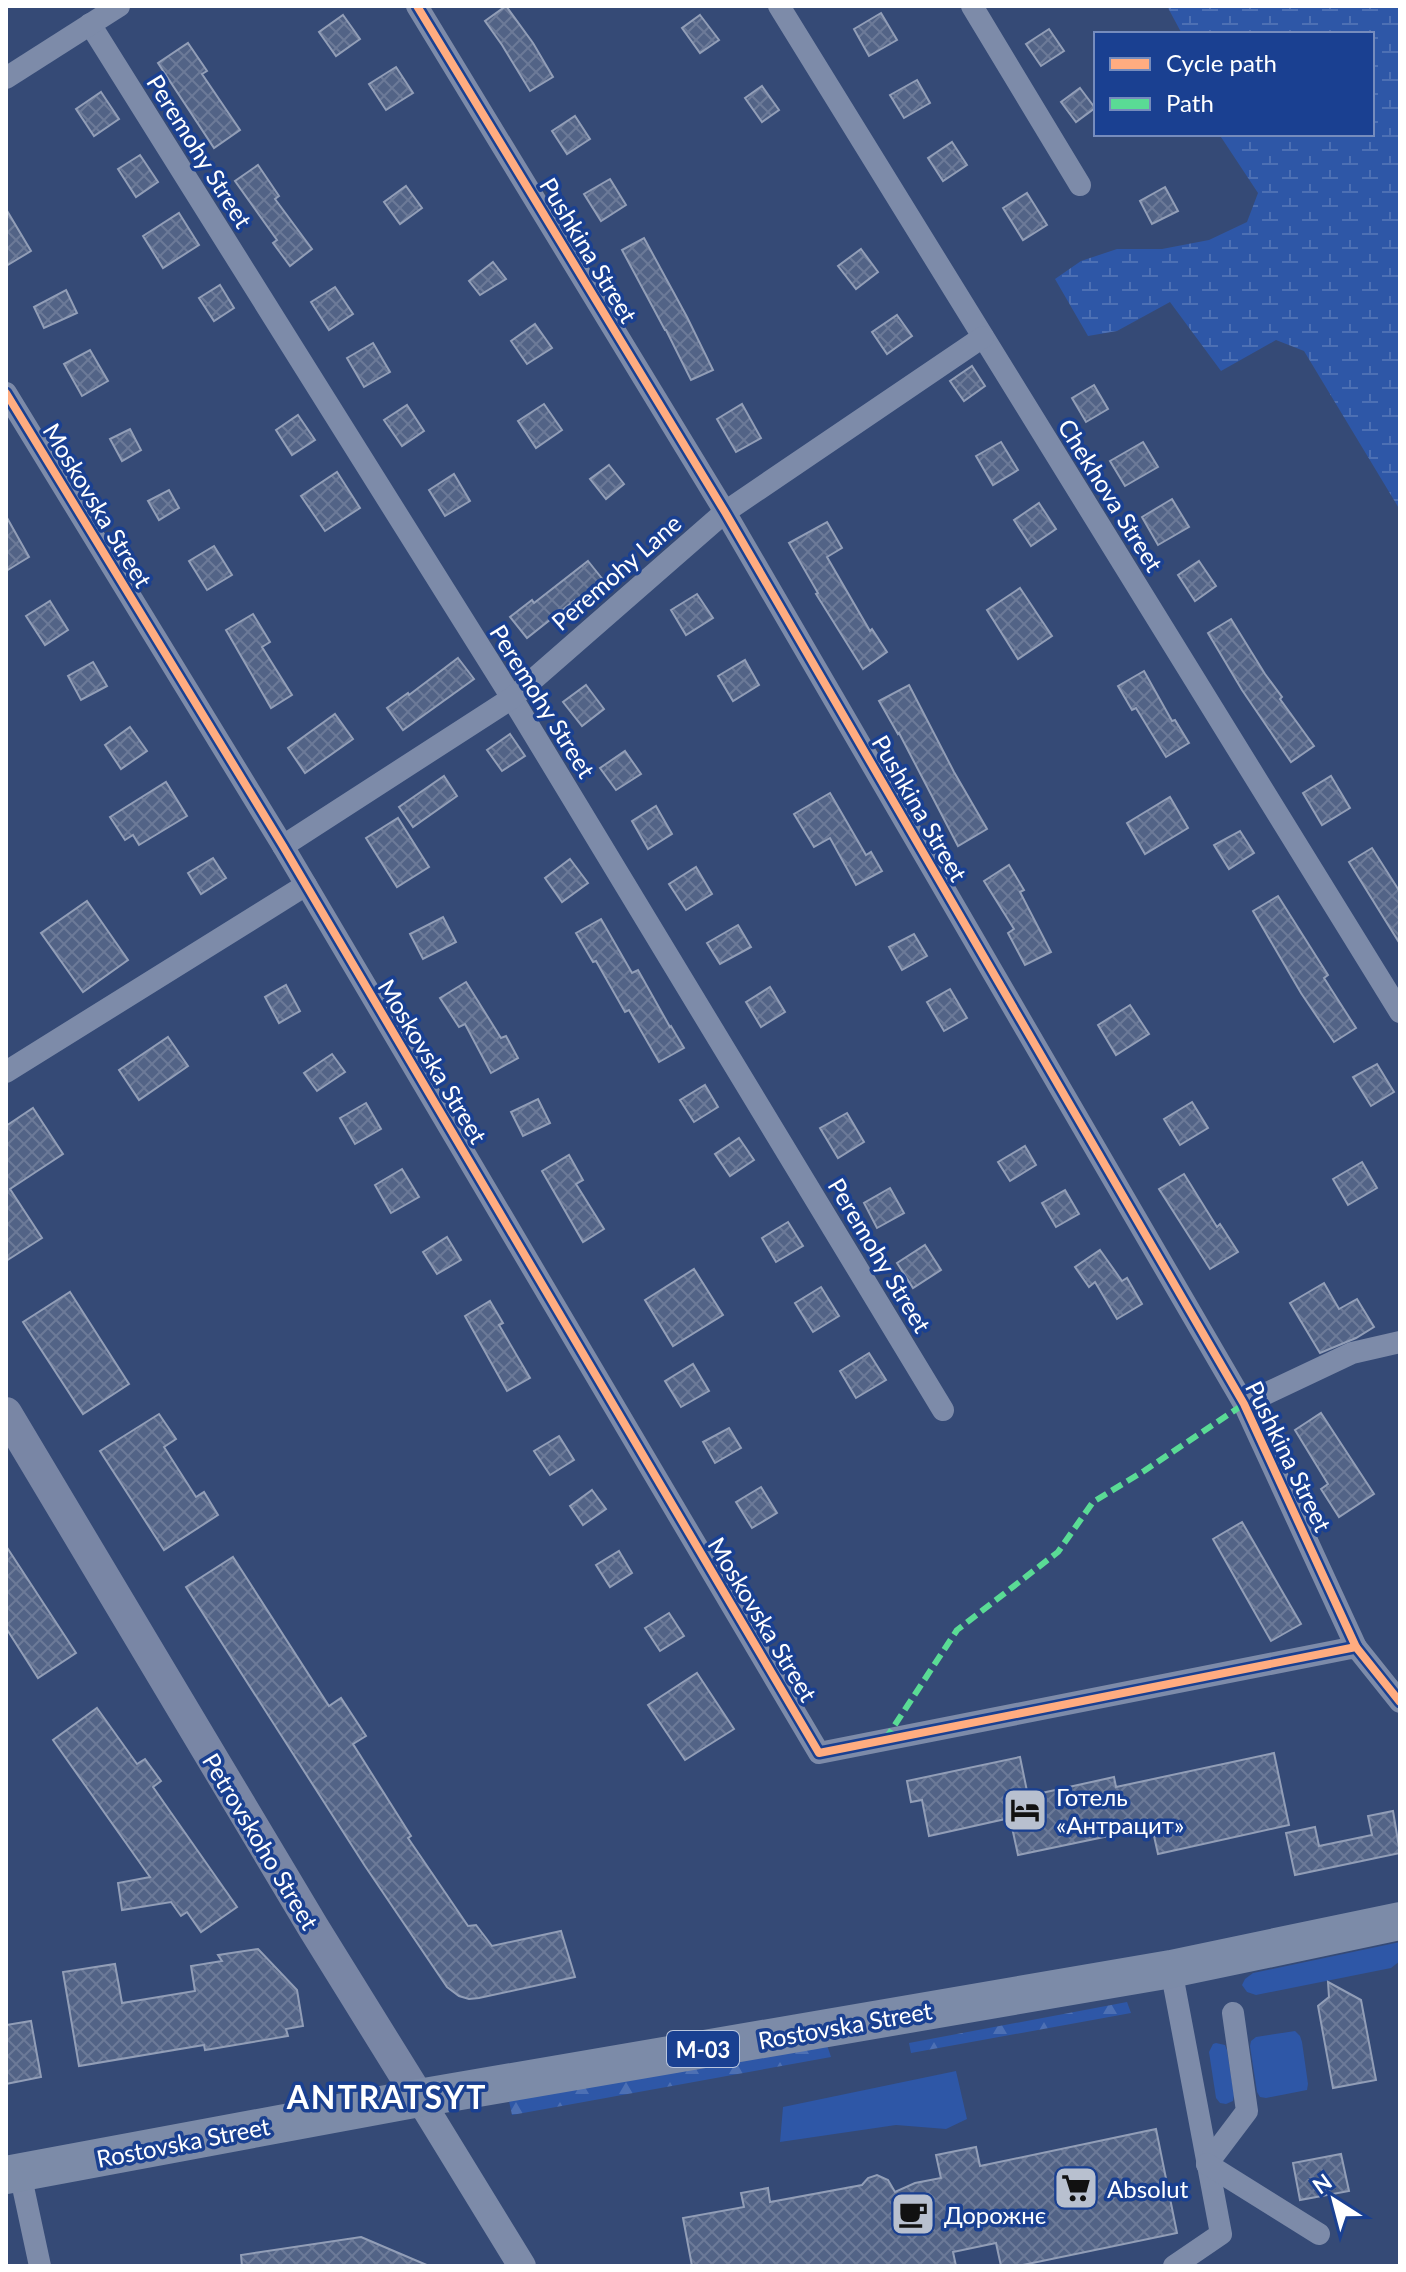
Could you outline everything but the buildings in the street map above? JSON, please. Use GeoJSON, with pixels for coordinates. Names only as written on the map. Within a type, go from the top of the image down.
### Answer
{"type":"FeatureCollection","features":[{"type":"Feature","properties":{"kind":"highway","name":"Rostovska Street"},"geometry":{"type":"LineString","coordinates":[[13,2174],[419,2098],[1171,1969],[1400,1921]]}},
{"type":"Feature","properties":{"kind":"main road","name":"Petrovskoho Street"},"geometry":{"type":"LineString","coordinates":[[6,1413],[305,1914],[419,2098]]}},
{"type":"Feature","properties":{"kind":"street"},"geometry":{"type":"LineString","coordinates":[[6,78],[119,6]]}},
{"type":"Feature","properties":{"kind":"street","name":"Pushkina Street"},"geometry":{"type":"LineString","coordinates":[[417,6],[725,512],[1244,1404],[1356,1647],[1400,1702]]}},
{"type":"Feature","properties":{"kind":"street","name":"Chekhova Street"},"geometry":{"type":"LineString","coordinates":[[779,6],[1400,1012]]}},
{"type":"Feature","properties":{"kind":"street"},"geometry":{"type":"LineString","coordinates":[[972,6],[1080,185]]}},
{"type":"Feature","properties":{"kind":"street","name":"Peremohy Street"},"geometry":{"type":"LineString","coordinates":[[90,24],[512,698],[943,1410]]}},
{"type":"Feature","properties":{"kind":"street","name":"Peremohy Lane"},"geometry":{"type":"LineString","coordinates":[[283,846],[512,698],[725,512],[983,337]]}},
{"type":"Feature","properties":{"kind":"street","name":"Moskovska Street"},"geometry":{"type":"LineString","coordinates":[[6,393],[283,846],[819,1753],[1356,1647]]}},
{"type":"Feature","properties":{"kind":"street"},"geometry":{"type":"LineString","coordinates":[[6,1072],[306,885]]}},
{"type":"Feature","properties":{"kind":"street"},"geometry":{"type":"LineString","coordinates":[[1244,1404],[1352,1353],[1400,1342]]}},
{"type":"Feature","properties":{"kind":"street"},"geometry":{"type":"LineString","coordinates":[[1171,1969],[1221,2234],[1174,2266]]}},
{"type":"Feature","properties":{"kind":"street"},"geometry":{"type":"LineString","coordinates":[[1207,2164],[1247,2111],[1233,2013]]}},
{"type":"Feature","properties":{"kind":"street","name":"Petrovskoho Street"},"geometry":{"type":"LineString","coordinates":[[419,2098],[522,2266]]}},
{"type":"Feature","properties":{"kind":"street"},"geometry":{"type":"LineString","coordinates":[[1207,2164],[1319,2234]]}},
{"type":"Feature","properties":{"kind":"street"},"geometry":{"type":"LineString","coordinates":[[13,2174],[40,2266]]}},
{"type":"Feature","properties":{"kind":"green space"},"geometry":{"type":"Polygon","coordinates":[[[1167,6],[1400,6],[1400,510],[1304,351],[1276,340],[1221,371],[1170,302],[1117,331],[1088,336],[1055,279],[1081,261],[1117,249],[1162,249],[1209,240],[1247,222],[1258,193],[1220,136],[1374,136],[1374,32],[1181,32],[1167,6]]]}},
{"type":"Feature","properties":{"kind":"green space"},"geometry":{"type":"Polygon","coordinates":[[[1400,1942],[1400,1961],[1391,1968],[1256,1995],[1247,1992],[1242,1985],[1253,1973],[1400,1942]]]}},
{"type":"Feature","properties":{"kind":"green space"},"geometry":{"type":"Polygon","coordinates":[[[1127,2002],[1131,2013],[911,2053],[909,2043],[1127,2002]]]}},
{"type":"Feature","properties":{"kind":"green space"},"geometry":{"type":"Polygon","coordinates":[[[1295,2031],[1302,2042],[1307,2090],[1260,2097],[1251,2041],[1256,2037],[1295,2031]]]}},
{"type":"Feature","properties":{"kind":"green space"},"geometry":{"type":"Polygon","coordinates":[[[1216,2043],[1225,2045],[1227,2050],[1234,2095],[1233,2101],[1226,2104],[1216,2098],[1209,2052],[1216,2043]]]}},
{"type":"Feature","properties":{"kind":"green space"},"geometry":{"type":"Polygon","coordinates":[[[827,2045],[831,2057],[512,2115],[509,2101],[827,2045]]]}},
{"type":"Feature","properties":{"kind":"green space"},"geometry":{"type":"Polygon","coordinates":[[[956,2071],[967,2119],[946,2129],[896,2125],[780,2142],[783,2107],[956,2071]]]}},
{"type":"Feature","properties":{"kind":"marked path"},"geometry":{"type":"LineString","coordinates":[[885,1740],[957,1630],[1058,1552],[1093,1502],[1244,1404]]}},
{"type":"Feature","properties":{"kind":"cycle path"},"geometry":{"type":"LineString","coordinates":[[417,6],[725,512],[1244,1404],[1356,1647]]}},
{"type":"Feature","properties":{"kind":"cycle path"},"geometry":{"type":"LineString","coordinates":[[6,393],[283,846],[819,1753],[1356,1647],[1400,1702]]}},
{"type":"Feature","properties":{"kind":"place","name":"Готель «Антрацит»"},"geometry":{"type":"Point","coordinates":[1025,1810]}},
{"type":"Feature","properties":{"kind":"place","name":"Absolut"},"geometry":{"type":"Point","coordinates":[1076,2188]}},
{"type":"Feature","properties":{"kind":"place","name":"Дорожнє"},"geometry":{"type":"Point","coordinates":[913,2214]}},
{"type":"Feature","properties":{"kind":"district","name":"ANTRATSYT"},"geometry":{"type":"Point","coordinates":[387,2096]}}]}
